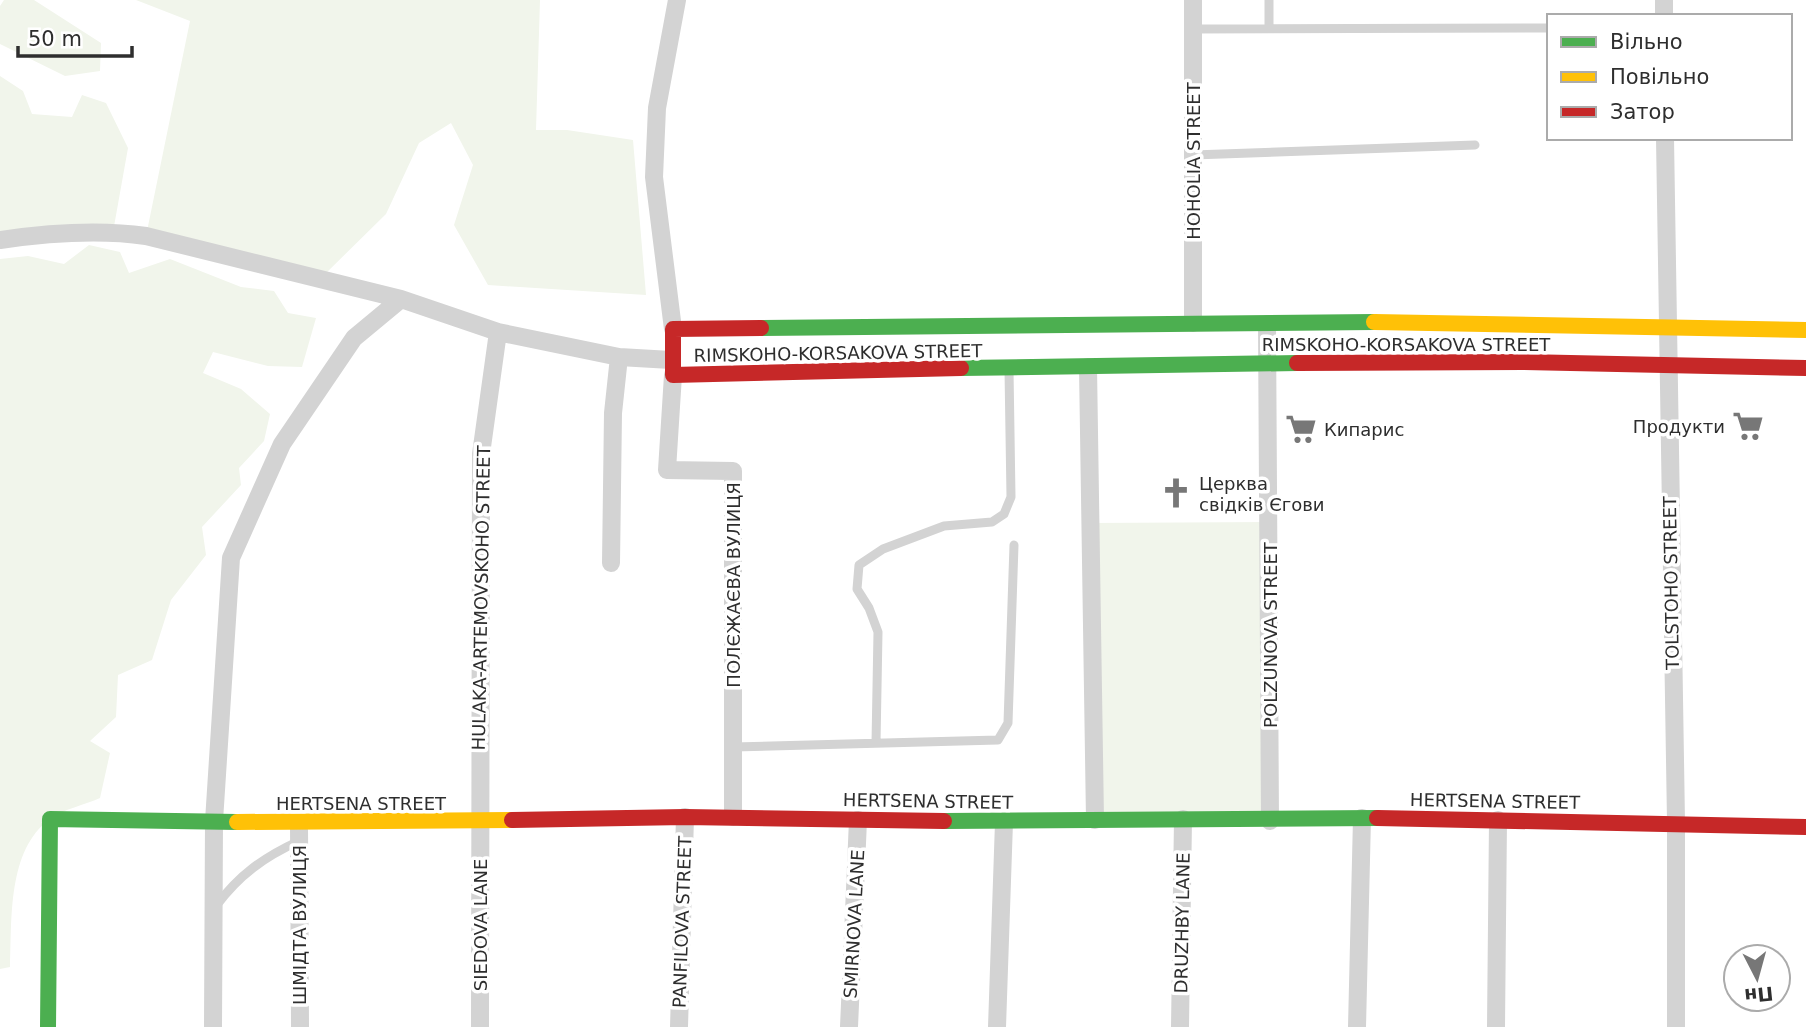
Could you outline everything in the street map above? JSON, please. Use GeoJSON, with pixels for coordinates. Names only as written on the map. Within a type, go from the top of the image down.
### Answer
{"type":"FeatureCollection","features":[{"type":"Feature","properties":{"kind":"street"},"geometry":{"type":"LineString","coordinates":[[673,329],[654,177],[657,108],[677,0]]}},
{"type":"Feature","properties":{"kind":"street","name":"HOHOLIA STREET"},"geometry":{"type":"LineString","coordinates":[[1193,0],[1193,323]]}},
{"type":"Feature","properties":{"kind":"street","name":"TOLSTOHO STREET"},"geometry":{"type":"LineString","coordinates":[[1665,140],[1676,822],[1676,1027]]}},
{"type":"Feature","properties":{"kind":"street"},"geometry":{"type":"LineString","coordinates":[[0,240],[36,235],[113,232],[146,236],[401,299],[498,332],[672,367]]}},
{"type":"Feature","properties":{"kind":"street"},"geometry":{"type":"LineString","coordinates":[[213,1027],[214,821],[231,558],[282,444],[354,338],[401,299]]}},
{"type":"Feature","properties":{"kind":"street","name":"RIMSKOHO-KORSAKOVA STREET"},"geometry":{"type":"LineString","coordinates":[[1806,330],[1667,324],[1193,323],[673,329],[672,367],[1009,368],[1269,362],[1667,363],[1806,368]]}},
{"type":"Feature","properties":{"kind":"street","name":"POLZUNOVA STREET"},"geometry":{"type":"LineString","coordinates":[[1267,324],[1270,821]]}},
{"type":"Feature","properties":{"kind":"street","name":"HULAKA-ARTEMOVSKOHO STREET"},"geometry":{"type":"LineString","coordinates":[[479,822],[481,454],[498,332]]}},
{"type":"Feature","properties":{"kind":"street"},"geometry":{"type":"LineString","coordinates":[[611,563],[613,413],[619,358]]}},
{"type":"Feature","properties":{"kind":"street","name":"ПОЛЄЖАЄВА ВУЛИЦЯ"},"geometry":{"type":"LineString","coordinates":[[672,367],[667,470],[733,471],[733,817]]}},
{"type":"Feature","properties":{"kind":"street"},"geometry":{"type":"LineString","coordinates":[[1088,367],[1095,820]]}},
{"type":"Feature","properties":{"kind":"street","name":"HERTSENA STREET"},"geometry":{"type":"LineString","coordinates":[[48,1027],[50,819],[214,821],[299,832],[479,822],[685,817],[1004,822],[1362,818],[1676,822],[1806,827]]}},
{"type":"Feature","properties":{"kind":"street","name":"PANFILOVA STREET"},"geometry":{"type":"LineString","coordinates":[[679,1027],[685,817]]}},
{"type":"Feature","properties":{"kind":"street"},"geometry":{"type":"LineString","coordinates":[[1357,1027],[1362,818]]}},
{"type":"Feature","properties":{"kind":"street","name":"DRUZHBY LANE"},"geometry":{"type":"LineString","coordinates":[[1180,1027],[1183,819]]}},
{"type":"Feature","properties":{"kind":"street","name":"SMIRNOVA LANE"},"geometry":{"type":"LineString","coordinates":[[849,1027],[859,820]]}},
{"type":"Feature","properties":{"kind":"street"},"geometry":{"type":"LineString","coordinates":[[1496,1027],[1498,820]]}},
{"type":"Feature","properties":{"kind":"street","name":"SIEDOVA LANE"},"geometry":{"type":"LineString","coordinates":[[479,822],[480,1027]]}},
{"type":"Feature","properties":{"kind":"street"},"geometry":{"type":"LineString","coordinates":[[997,1027],[1004,822]]}},
{"type":"Feature","properties":{"kind":"street","name":"ШМІДТА ВУЛИЦЯ"},"geometry":{"type":"LineString","coordinates":[[299,832],[300,1027]]}},
{"type":"Feature","properties":{"kind":"lane"},"geometry":{"type":"LineString","coordinates":[[1269,0],[1269,29]]}},
{"type":"Feature","properties":{"kind":"lane"},"geometry":{"type":"LineString","coordinates":[[1193,29],[1547,28]]}},
{"type":"Feature","properties":{"kind":"lane"},"geometry":{"type":"LineString","coordinates":[[1193,155],[1475,145]]}},
{"type":"Feature","properties":{"kind":"lane"},"geometry":{"type":"LineString","coordinates":[[876,743],[878,632],[869,608],[857,589],[859,565],[883,549],[944,526],[992,522],[1004,514],[1011,497],[1009,368]]}},
{"type":"Feature","properties":{"kind":"lane"},"geometry":{"type":"LineString","coordinates":[[733,747],[998,740],[1009,723],[1014,545]]}},
{"type":"Feature","properties":{"kind":"lane"},"geometry":{"type":"LineString","coordinates":[[214,909],[236,880],[299,832]]}},
{"type":"Feature","properties":{"kind":"shaded area"},"geometry":{"type":"Polygon","coordinates":[[[4,0],[34,0],[101,43],[100,71],[65,76],[0,44],[0,6],[4,0]]]}},
{"type":"Feature","properties":{"kind":"shaded area"},"geometry":{"type":"Polygon","coordinates":[[[136,0],[540,0],[536,130],[567,130],[633,140],[646,295],[488,285],[454,225],[473,165],[451,123],[419,143],[386,214],[320,279],[146,236],[190,21],[136,0]]]}},
{"type":"Feature","properties":{"kind":"shaded area"},"geometry":{"type":"Polygon","coordinates":[[[0,76],[23,91],[32,114],[72,117],[82,95],[106,103],[128,148],[113,232],[0,240],[0,76]]]}},
{"type":"Feature","properties":{"kind":"shaded area"},"geometry":{"type":"Polygon","coordinates":[[[89,245],[120,252],[129,273],[170,259],[241,287],[274,291],[288,313],[316,318],[302,367],[268,366],[213,352],[203,373],[241,389],[270,414],[264,441],[239,468],[241,485],[202,527],[206,555],[171,600],[152,660],[118,675],[116,717],[90,741],[110,753],[100,798],[61,812],[50,819],[36,832],[26,849],[19,867],[12,908],[10,967],[0,969],[0,259],[28,256],[64,264],[89,245]]]}},
{"type":"Feature","properties":{"kind":"shaded area"},"geometry":{"type":"Polygon","coordinates":[[[1269,522],[1270,821],[1095,820],[1090,523],[1269,522]]]}},
{"type":"Feature","properties":{"kind":"traffic: fast"},"geometry":{"type":"LineString","coordinates":[[761,328],[1374,322]]}},
{"type":"Feature","properties":{"kind":"traffic: fast"},"geometry":{"type":"LineString","coordinates":[[961,368],[1297,363]]}},
{"type":"Feature","properties":{"kind":"traffic: fast"},"geometry":{"type":"LineString","coordinates":[[944,821],[1377,818]]}},
{"type":"Feature","properties":{"kind":"traffic: fast"},"geometry":{"type":"LineString","coordinates":[[48,1027],[50,819],[237,822]]}},
{"type":"Feature","properties":{"kind":"traffic: slow"},"geometry":{"type":"LineString","coordinates":[[1374,322],[1806,330]]}},
{"type":"Feature","properties":{"kind":"traffic: slow"},"geometry":{"type":"LineString","coordinates":[[237,822],[512,820]]}},
{"type":"Feature","properties":{"kind":"traffic: jam"},"geometry":{"type":"LineString","coordinates":[[761,328],[673,329],[673,375],[961,368]]}},
{"type":"Feature","properties":{"kind":"traffic: jam"},"geometry":{"type":"LineString","coordinates":[[1297,363],[1523,362],[1806,368]]}},
{"type":"Feature","properties":{"kind":"traffic: jam"},"geometry":{"type":"LineString","coordinates":[[512,820],[685,817],[944,821]]}},
{"type":"Feature","properties":{"kind":"traffic: jam"},"geometry":{"type":"LineString","coordinates":[[1377,818],[1806,827]]}},
{"type":"Feature","properties":{"kind":"place","name":"Продукти"},"geometry":{"type":"Point","coordinates":[1748,426]}},
{"type":"Feature","properties":{"kind":"place","name":"Кипарис"},"geometry":{"type":"Point","coordinates":[1301,429]}},
{"type":"Feature","properties":{"kind":"place","name":"Церква свідків Єгови"},"geometry":{"type":"Point","coordinates":[1176,493]}}]}
